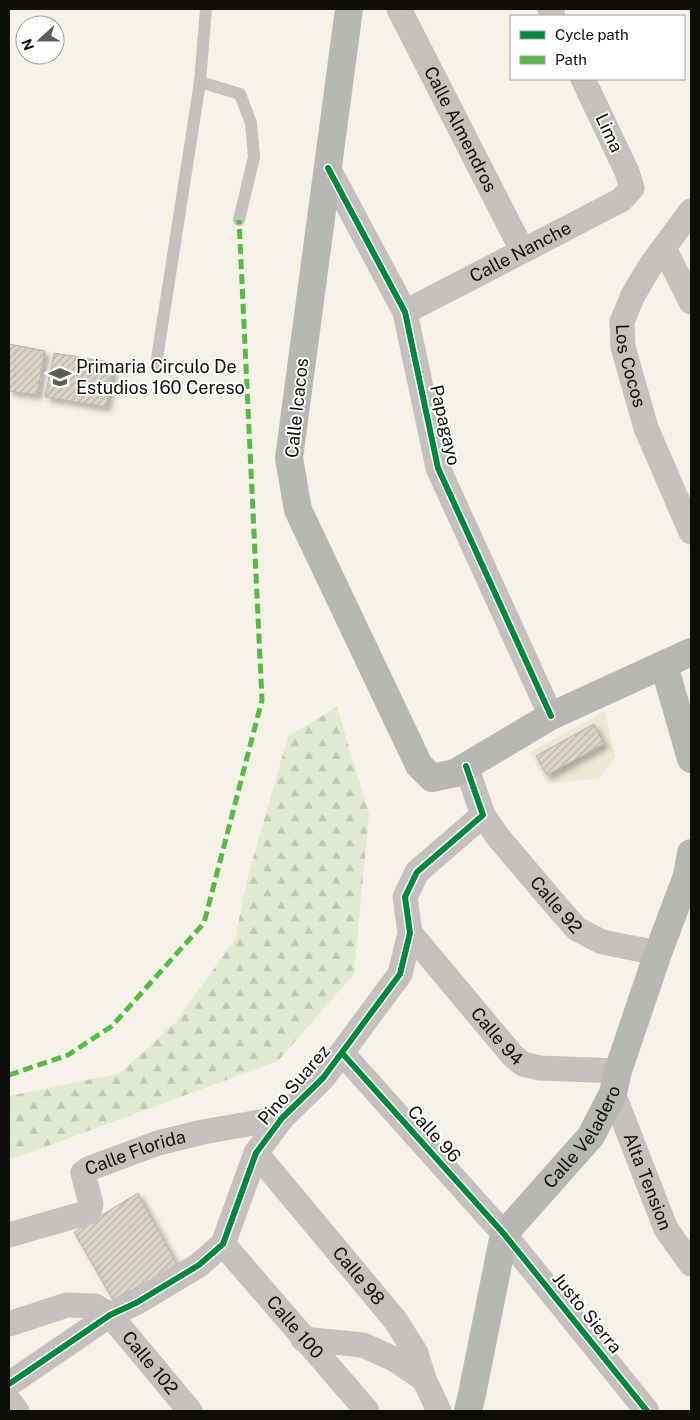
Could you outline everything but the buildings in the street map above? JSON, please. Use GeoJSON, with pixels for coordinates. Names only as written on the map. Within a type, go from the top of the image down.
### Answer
{"type":"FeatureCollection","features":[{"type":"Feature","properties":{"kind":"main road","name":"Calle Icacos"},"geometry":{"type":"LineString","coordinates":[[349,9],[289,458],[298,510],[419,765],[432,778],[455,773],[466,766]]}},
{"type":"Feature","properties":{"kind":"main road"},"geometry":{"type":"LineString","coordinates":[[466,766],[551,716],[680,658],[691,759]]}},
{"type":"Feature","properties":{"kind":"main road","name":"Calle Veladero"},"geometry":{"type":"LineString","coordinates":[[504,1234],[591,1136],[616,1082],[658,953],[687,876],[691,853]]}},
{"type":"Feature","properties":{"kind":"main road"},"geometry":{"type":"LineString","coordinates":[[468,1411],[504,1234]]}},
{"type":"Feature","properties":{"kind":"street","name":"Calle Almendros"},"geometry":{"type":"LineString","coordinates":[[399,9],[522,250]]}},
{"type":"Feature","properties":{"kind":"street","name":"Lima"},"geometry":{"type":"LineString","coordinates":[[583,80],[627,172],[632,188]]}},
{"type":"Feature","properties":{"kind":"street","name":"Papagayo"},"geometry":{"type":"LineString","coordinates":[[328,168],[405,312],[438,468],[551,716]]}},
{"type":"Feature","properties":{"kind":"street","name":"Calle Nanche"},"geometry":{"type":"LineString","coordinates":[[405,312],[621,200],[632,188]]}},
{"type":"Feature","properties":{"kind":"street","name":"Los Cocos"},"geometry":{"type":"LineString","coordinates":[[691,211],[651,265],[633,295],[622,322],[623,347],[646,428],[691,532]]}},
{"type":"Feature","properties":{"kind":"street"},"geometry":{"type":"LineString","coordinates":[[664,248],[691,302]]}},
{"type":"Feature","properties":{"kind":"street"},"geometry":{"type":"LineString","coordinates":[[466,766],[483,815]]}},
{"type":"Feature","properties":{"kind":"street","name":"Pino Suarez"},"geometry":{"type":"LineString","coordinates":[[223,1244],[256,1153],[282,1118],[323,1078],[400,974],[410,933],[405,897],[417,872],[483,815]]}},
{"type":"Feature","properties":{"kind":"street","name":"Calle 92"},"geometry":{"type":"LineString","coordinates":[[483,815],[498,837],[577,929],[602,942],[658,953]]}},
{"type":"Feature","properties":{"kind":"street","name":"Calle 94"},"geometry":{"type":"LineString","coordinates":[[410,933],[513,1056],[523,1064],[616,1082]]}},
{"type":"Feature","properties":{"kind":"street","name":"Calle 96"},"geometry":{"type":"LineString","coordinates":[[342,1053],[504,1234]]}},
{"type":"Feature","properties":{"kind":"street","name":"Alta Tension"},"geometry":{"type":"LineString","coordinates":[[616,1082],[666,1229],[691,1264]]}},
{"type":"Feature","properties":{"kind":"street","name":"Calle Florida"},"geometry":{"type":"LineString","coordinates":[[9,1235],[89,1212],[91,1204],[83,1173],[88,1169],[158,1143],[203,1132],[282,1118]]}},
{"type":"Feature","properties":{"kind":"street","name":"Calle 98"},"geometry":{"type":"LineString","coordinates":[[256,1153],[396,1321],[416,1353],[424,1379],[439,1411]]}},
{"type":"Feature","properties":{"kind":"street","name":"Justo Sierra"},"geometry":{"type":"LineString","coordinates":[[504,1234],[647,1411]]}},
{"type":"Feature","properties":{"kind":"street"},"geometry":{"type":"LineString","coordinates":[[9,1384],[110,1315],[136,1303],[199,1264],[223,1244]]}},
{"type":"Feature","properties":{"kind":"street","name":"Calle 100"},"geometry":{"type":"LineString","coordinates":[[223,1244],[367,1411]]}},
{"type":"Feature","properties":{"kind":"street"},"geometry":{"type":"LineString","coordinates":[[9,1324],[67,1305],[95,1306],[110,1315]]}},
{"type":"Feature","properties":{"kind":"street","name":"Calle 102"},"geometry":{"type":"LineString","coordinates":[[110,1315],[190,1411]]}},
{"type":"Feature","properties":{"kind":"street"},"geometry":{"type":"LineString","coordinates":[[303,1339],[363,1345],[394,1359],[424,1379]]}},
{"type":"Feature","properties":{"kind":"street"},"geometry":{"type":"LineString","coordinates":[[9,1401],[17,1411]]}},
{"type":"Feature","properties":{"kind":"lane"},"geometry":{"type":"LineString","coordinates":[[156,366],[200,82],[206,9]]}},
{"type":"Feature","properties":{"kind":"lane"},"geometry":{"type":"LineString","coordinates":[[200,82],[240,94],[251,123],[254,157],[239,220]]}},
{"type":"Feature","properties":{"kind":"shaded area"},"geometry":{"type":"Polygon","coordinates":[[[605,711],[615,757],[600,778],[547,784],[530,752],[605,711]]]}},
{"type":"Feature","properties":{"kind":"green space"},"geometry":{"type":"Polygon","coordinates":[[[337,707],[369,814],[354,974],[278,1061],[9,1159],[9,1096],[120,1073],[175,1023],[235,939],[247,880],[288,736],[337,707]]]}},
{"type":"Feature","properties":{"kind":"marked path"},"geometry":{"type":"LineString","coordinates":[[9,1075],[68,1055],[112,1026],[204,923],[262,700],[239,220]]}},
{"type":"Feature","properties":{"kind":"cycle path"},"geometry":{"type":"LineString","coordinates":[[328,168],[405,312],[438,468],[551,716]]}},
{"type":"Feature","properties":{"kind":"cycle path"},"geometry":{"type":"LineString","coordinates":[[9,1384],[110,1315],[136,1303],[199,1265],[223,1244],[256,1153],[282,1118],[323,1078],[400,974],[410,933],[405,897],[417,872],[483,815],[466,766]]}},
{"type":"Feature","properties":{"kind":"cycle path"},"geometry":{"type":"LineString","coordinates":[[342,1053],[504,1234],[647,1411]]}},
{"type":"Feature","properties":{"kind":"place","name":"Primaria Circulo De Estudios 160 Cereso"},"geometry":{"type":"Point","coordinates":[60,377]}}]}
